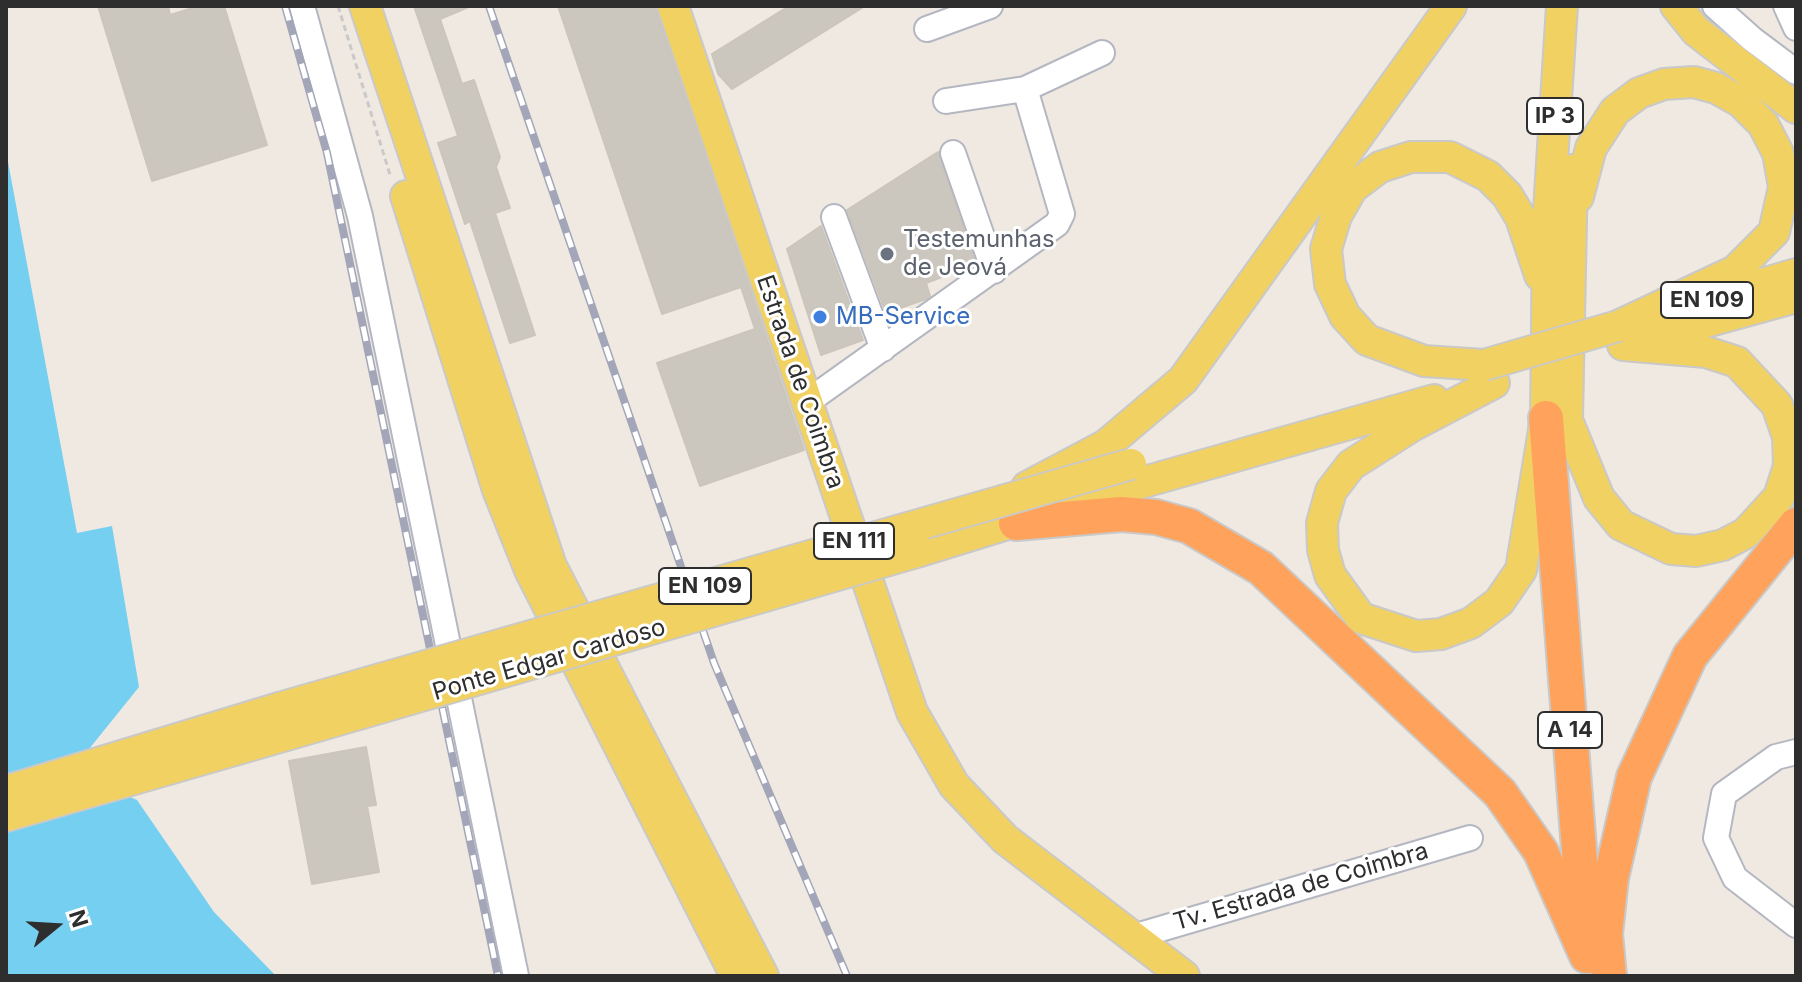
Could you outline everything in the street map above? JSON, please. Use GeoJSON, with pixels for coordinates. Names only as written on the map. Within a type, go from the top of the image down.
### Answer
{"type":"FeatureCollection","features":[{"type":"Feature","properties":{"kind":"highway","name":"A 14"},"geometry":{"type":"LineString","coordinates":[[1557,419],[1598,960]]}},
{"type":"Feature","properties":{"kind":"highway"},"geometry":{"type":"LineString","coordinates":[[1010,511],[1156,517],[1189,526],[1261,568],[1500,793],[1541,852],[1598,960]]}},
{"type":"Feature","properties":{"kind":"highway"},"geometry":{"type":"LineString","coordinates":[[1598,960],[1611,878],[1634,777],[1690,656],[1796,525]]}},
{"type":"Feature","properties":{"kind":"main road"},"geometry":{"type":"LineString","coordinates":[[350,6],[509,485],[763,976]]}},
{"type":"Feature","properties":{"kind":"main road"},"geometry":{"type":"LineString","coordinates":[[365,6],[509,485],[530,570],[736,976]]}},
{"type":"Feature","properties":{"kind":"main road","name":"Estrada de Coimbra"},"geometry":{"type":"LineString","coordinates":[[673,6],[912,712],[954,785],[1005,839],[1184,976]]}},
{"type":"Feature","properties":{"kind":"main road"},"geometry":{"type":"LineString","coordinates":[[1010,511],[1143,417],[1183,380],[1451,6]]}},
{"type":"Feature","properties":{"kind":"main road","name":"IP 3"},"geometry":{"type":"LineString","coordinates":[[1557,419],[1546,294],[1562,6]]}},
{"type":"Feature","properties":{"kind":"main road","name":"IP 3"},"geometry":{"type":"LineString","coordinates":[[1557,419],[1583,6]]}},
{"type":"Feature","properties":{"kind":"main road"},"geometry":{"type":"LineString","coordinates":[[1676,6],[1696,31],[1796,108]]}},
{"type":"Feature","properties":{"kind":"main road"},"geometry":{"type":"LineString","coordinates":[[1569,234],[1591,148],[1615,111],[1639,93],[1664,84],[1694,82],[1716,88],[1741,102],[1763,124],[1778,153],[1784,187],[1774,232],[1735,271],[1621,335]]}},
{"type":"Feature","properties":{"kind":"main road"},"geometry":{"type":"LineString","coordinates":[[1489,374],[1424,361],[1367,340],[1345,316],[1330,284],[1326,249],[1336,216],[1352,188],[1380,167],[1411,157],[1450,157],[1488,176],[1507,195],[1521,218],[1546,294]]}},
{"type":"Feature","properties":{"kind":"main road","name":"EN 109"},"geometry":{"type":"LineString","coordinates":[[1489,374],[1621,335],[1796,274]]}},
{"type":"Feature","properties":{"kind":"main road","name":"EN 109"},"geometry":{"type":"LineString","coordinates":[[1621,335],[1796,297]]}},
{"type":"Feature","properties":{"kind":"main road"},"geometry":{"type":"LineString","coordinates":[[1557,419],[1599,498],[1621,525],[1646,540],[1671,549],[1696,551],[1723,545],[1746,533],[1779,497],[1789,466],[1788,437],[1777,405],[1747,372],[1737,362],[1706,352],[1621,335]]}},
{"type":"Feature","properties":{"kind":"main road"},"geometry":{"type":"LineString","coordinates":[[1489,374],[1351,465],[1331,491],[1322,523],[1323,550],[1330,575],[1361,618],[1416,636],[1441,634],[1471,623],[1499,602],[1521,570],[1557,419]]}},
{"type":"Feature","properties":{"kind":"main road","name":"Ponte Edgar Cardoso"},"geometry":{"type":"LineString","coordinates":[[6,816],[1134,474],[1489,374]]}},
{"type":"Feature","properties":{"kind":"main road","name":"Ponte Edgar Cardoso"},"geometry":{"type":"LineString","coordinates":[[6,791],[279,708],[1010,511]]}},
{"type":"Feature","properties":{"kind":"street"},"geometry":{"type":"LineString","coordinates":[[302,6],[360,216],[516,976]]}},
{"type":"Feature","properties":{"kind":"street"},"geometry":{"type":"LineString","coordinates":[[927,29],[990,6]]}},
{"type":"Feature","properties":{"kind":"street"},"geometry":{"type":"LineString","coordinates":[[1715,6],[1795,68]]}},
{"type":"Feature","properties":{"kind":"street"},"geometry":{"type":"LineString","coordinates":[[1786,6],[1796,28]]}},
{"type":"Feature","properties":{"kind":"street"},"geometry":{"type":"LineString","coordinates":[[946,101],[1025,89],[1102,53]]}},
{"type":"Feature","properties":{"kind":"street"},"geometry":{"type":"LineString","coordinates":[[807,402],[1057,224],[1062,214],[1025,89]]}},
{"type":"Feature","properties":{"kind":"street"},"geometry":{"type":"LineString","coordinates":[[953,153],[994,271]]}},
{"type":"Feature","properties":{"kind":"street"},"geometry":{"type":"LineString","coordinates":[[834,217],[883,349]]}},
{"type":"Feature","properties":{"kind":"street"},"geometry":{"type":"LineString","coordinates":[[1796,752],[1776,757],[1724,794],[1716,838],[1735,878],[1796,925]]}},
{"type":"Feature","properties":{"kind":"street","name":"Tv. Estrada de Coimbra"},"geometry":{"type":"LineString","coordinates":[[1133,937],[1470,838]]}},
{"type":"Feature","properties":{"kind":"water"},"geometry":{"type":"Polygon","coordinates":[[[6,151],[77,533],[112,526],[139,687],[85,754],[99,783],[137,800],[214,912],[276,976],[6,976],[6,151]]]}},
{"type":"Feature","properties":{"kind":"building"},"geometry":{"type":"Polygon","coordinates":[[[98,6],[168,6],[170,15],[199,6],[224,6],[267,145],[152,181],[98,6]]]}},
{"type":"Feature","properties":{"kind":"building"},"geometry":{"type":"Polygon","coordinates":[[[414,6],[471,6],[440,19],[462,84],[474,80],[500,157],[496,167],[510,208],[495,213],[535,335],[510,343],[470,221],[465,224],[438,143],[458,136],[414,6]]]}},
{"type":"Feature","properties":{"kind":"building"},"geometry":{"type":"Polygon","coordinates":[[[558,6],[655,6],[804,450],[700,486],[657,363],[755,329],[741,287],[662,314],[558,6]]]}},
{"type":"Feature","properties":{"kind":"building"},"geometry":{"type":"Polygon","coordinates":[[[789,6],[865,6],[732,89],[718,74],[712,54],[789,6]]]}},
{"type":"Feature","properties":{"kind":"building"},"geometry":{"type":"Polygon","coordinates":[[[938,152],[976,264],[926,283],[930,296],[926,299],[886,313],[847,210],[938,152]]]}},
{"type":"Feature","properties":{"kind":"building"},"geometry":{"type":"Polygon","coordinates":[[[821,226],[863,340],[821,355],[787,249],[821,226]]]}},
{"type":"Feature","properties":{"kind":"building"},"geometry":{"type":"Polygon","coordinates":[[[366,747],[376,805],[367,806],[379,872],[312,884],[289,761],[366,747]]]}},
{"type":"Feature","properties":{"kind":"railway"},"geometry":{"type":"LineString","coordinates":[[285,6],[327,153],[498,976]]}},
{"type":"Feature","properties":{"kind":"railway"},"geometry":{"type":"LineString","coordinates":[[489,6],[714,663],[847,976]]}},
{"type":"Feature","properties":{"kind":"place","name":"Testemunhas de Jeová"},"geometry":{"type":"Point","coordinates":[887,254]}},
{"type":"Feature","properties":{"kind":"place","name":"MB-Service"},"geometry":{"type":"Point","coordinates":[820,317]}}]}
